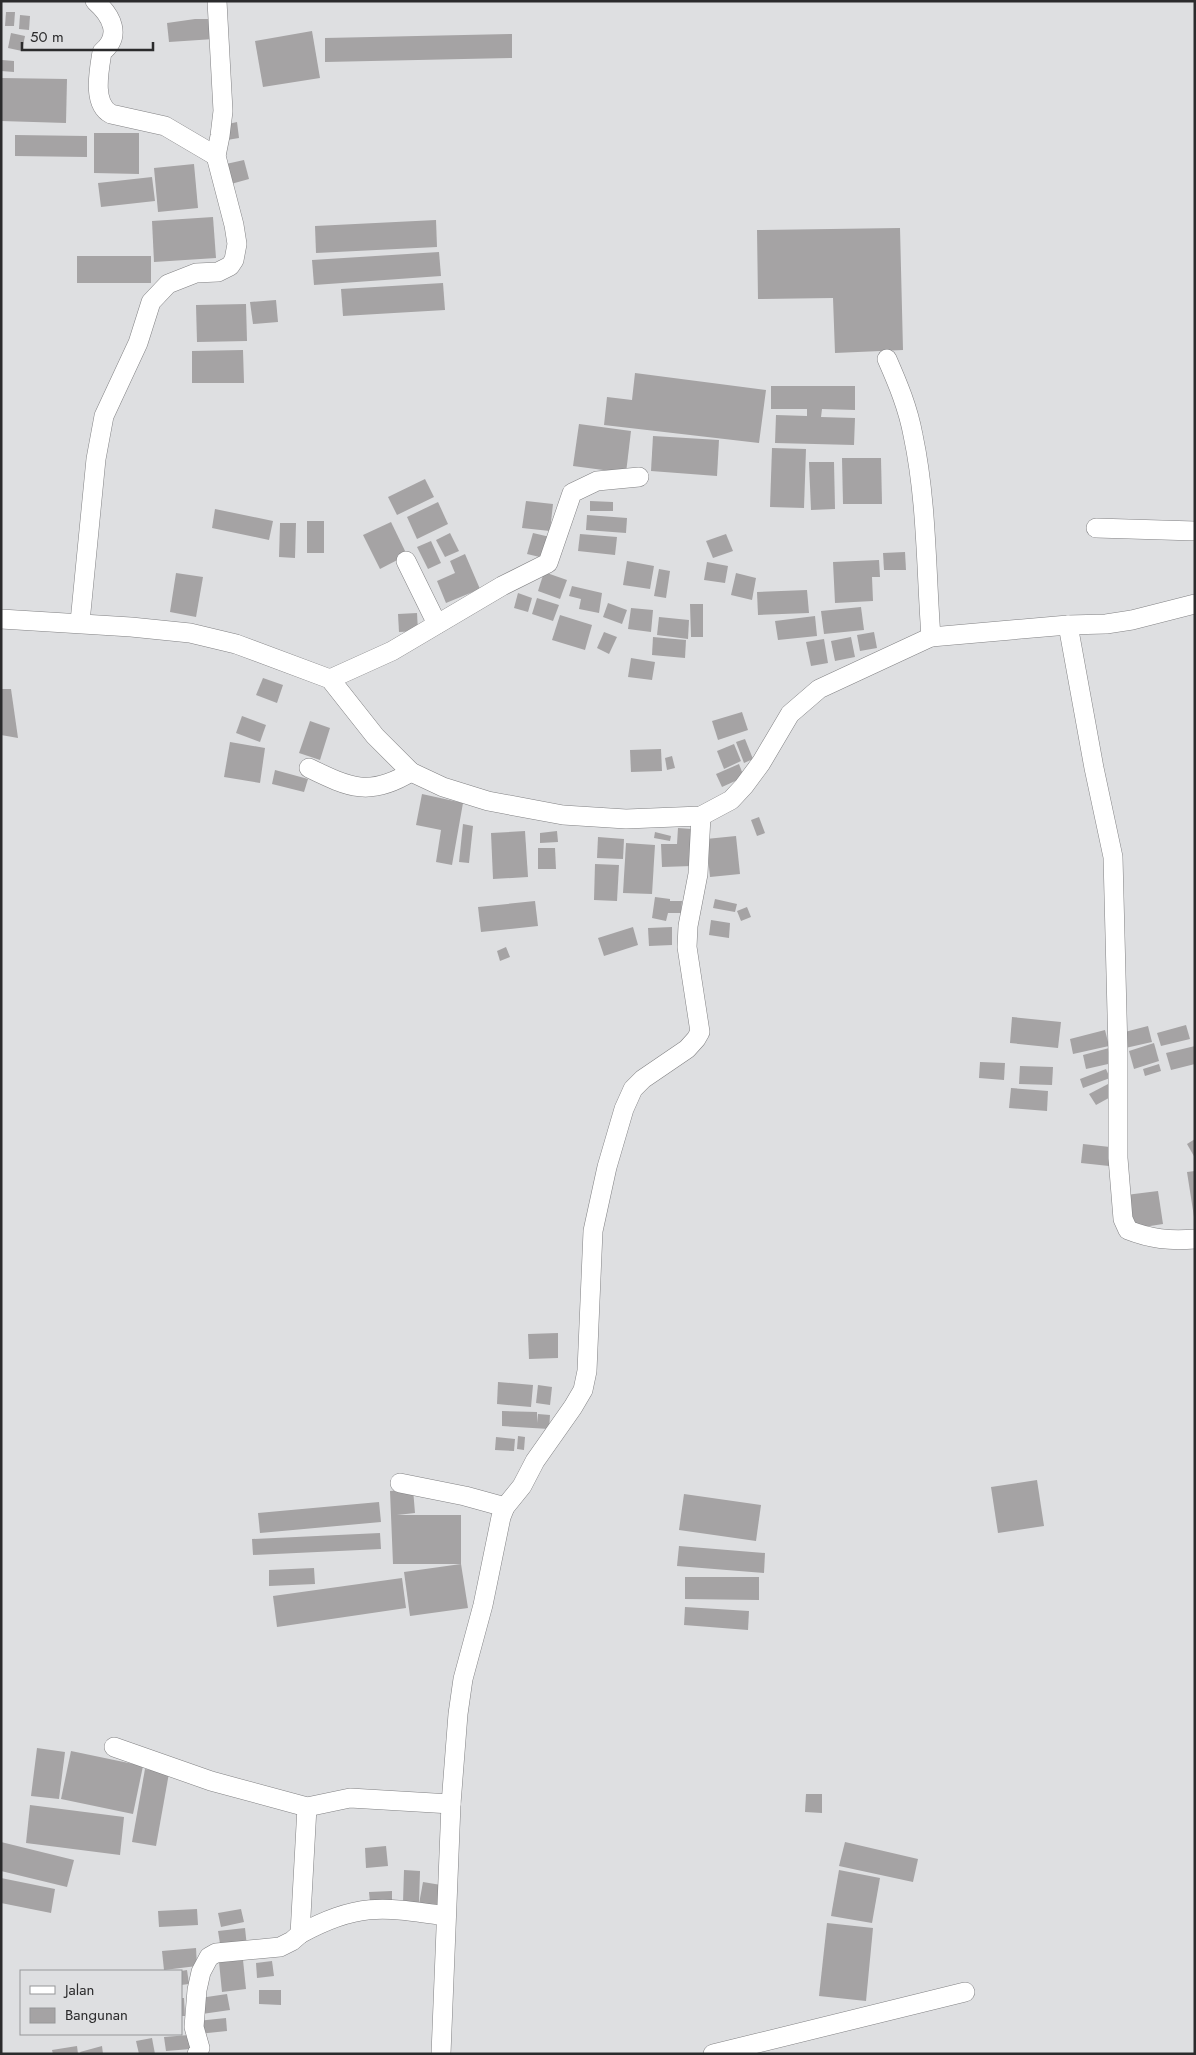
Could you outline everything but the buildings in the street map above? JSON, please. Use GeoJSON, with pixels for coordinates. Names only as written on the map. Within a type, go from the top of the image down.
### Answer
{"type":"FeatureCollection","features":[{"type":"Feature","properties":{"kind":"street"},"geometry":{"type":"LineString","coordinates":[[95,1],[110,22],[114,36],[110,45],[102,52],[100,65],[99,97],[105,110],[111,114],[165,126],[216,156]]}},
{"type":"Feature","properties":{"kind":"street"},"geometry":{"type":"LineString","coordinates":[[80,622],[96,460],[104,416],[138,343],[151,302],[168,284],[196,274],[218,272],[230,266],[234,260],[237,244],[234,224],[216,156],[223,111],[216,1]]}},
{"type":"Feature","properties":{"kind":"street"},"geometry":{"type":"LineString","coordinates":[[887,359],[903,395],[913,434],[923,503],[931,637]]}},
{"type":"Feature","properties":{"kind":"street"},"geometry":{"type":"LineString","coordinates":[[330,679],[392,651],[502,586],[548,563],[572,493],[597,481],[639,477]]}},
{"type":"Feature","properties":{"kind":"street"},"geometry":{"type":"LineString","coordinates":[[1096,528],[1195,532]]}},
{"type":"Feature","properties":{"kind":"street"},"geometry":{"type":"LineString","coordinates":[[406,561],[437,624]]}},
{"type":"Feature","properties":{"kind":"street"},"geometry":{"type":"LineString","coordinates":[[1,619],[80,622],[190,633],[236,644],[330,679],[375,736],[412,772],[443,787],[488,801],[563,814],[626,819],[701,816],[731,800],[761,763],[790,714],[819,689],[931,637],[1068,625],[1106,624],[1132,620],[1195,604]]}},
{"type":"Feature","properties":{"kind":"street"},"geometry":{"type":"LineString","coordinates":[[1068,625],[1094,768],[1113,857],[1118,1052],[1118,1158],[1122,1219],[1128,1230],[1150,1238],[1195,1239]]}},
{"type":"Feature","properties":{"kind":"street"},"geometry":{"type":"LineString","coordinates":[[309,768],[340,783],[368,788],[395,782],[412,772]]}},
{"type":"Feature","properties":{"kind":"street"},"geometry":{"type":"LineString","coordinates":[[441,2054],[450,1804],[463,1679],[482,1605],[501,1517],[505,1507],[522,1486],[534,1461],[583,1390],[587,1371],[593,1231],[607,1167],[624,1109],[633,1089],[643,1079],[687,1049],[696,1040],[700,1032],[687,947],[688,926],[698,874],[701,816]]}},
{"type":"Feature","properties":{"kind":"street"},"geometry":{"type":"LineString","coordinates":[[400,1483],[465,1496],[505,1507]]}},
{"type":"Feature","properties":{"kind":"street"},"geometry":{"type":"LineString","coordinates":[[114,1747],[211,1780],[307,1807],[350,1798],[450,1804]]}},
{"type":"Feature","properties":{"kind":"street"},"geometry":{"type":"LineString","coordinates":[[300,1934],[307,1807]]}},
{"type":"Feature","properties":{"kind":"street"},"geometry":{"type":"LineString","coordinates":[[197,2054],[200,2048],[194,2027],[197,1990],[209,1957],[216,1953],[280,1948],[300,1934],[342,1914],[360,1910],[382,1908],[446,1916]]}},
{"type":"Feature","properties":{"kind":"street"},"geometry":{"type":"LineString","coordinates":[[713,2054],[965,1992]]}}]}
